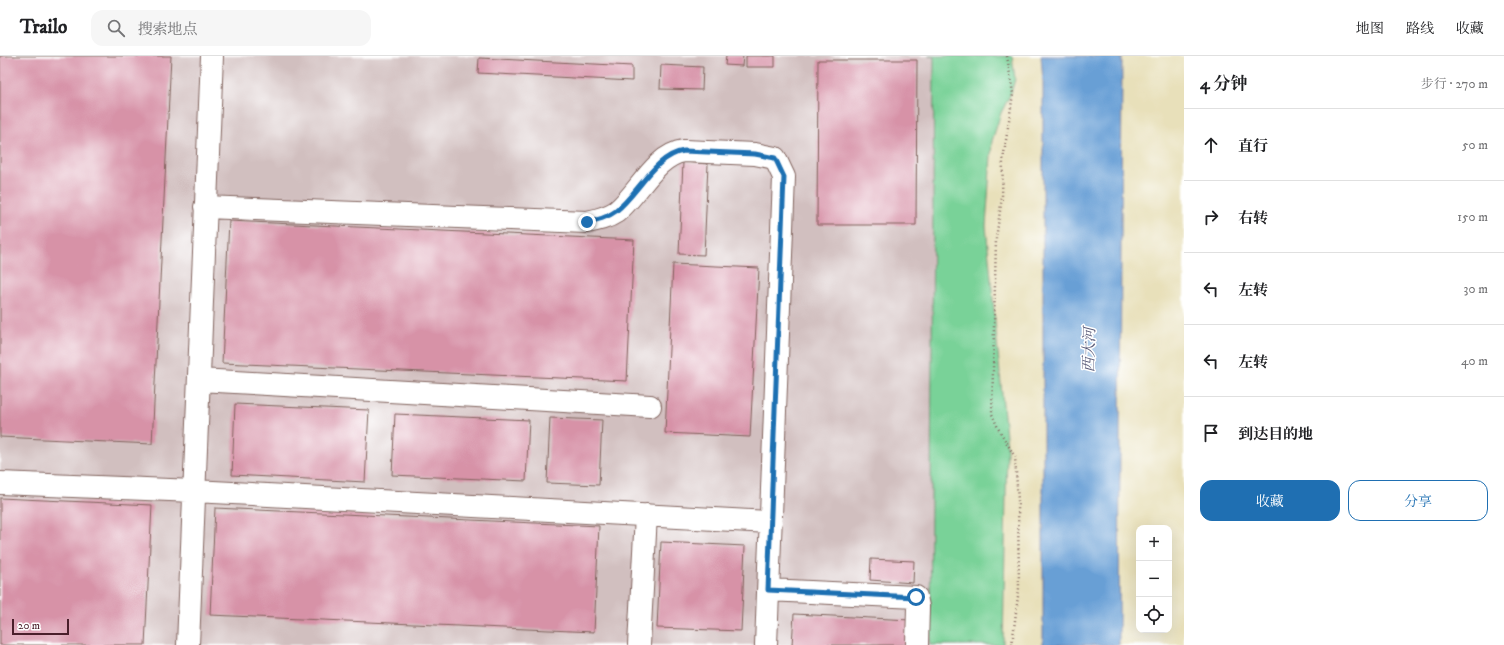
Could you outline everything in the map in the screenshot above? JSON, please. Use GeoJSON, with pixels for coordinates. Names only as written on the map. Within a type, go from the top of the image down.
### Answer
{"type":"FeatureCollection","features":[{"type":"Feature","properties":{"kind":"lane"},"geometry":{"type":"LineString","coordinates":[[188,645],[212,56]]}},
{"type":"Feature","properties":{"kind":"lane"},"geometry":{"type":"LineString","coordinates":[[205,207],[587,222],[600,219],[616,211],[662,161],[677,152],[755,154],[775,158],[784,177],[766,645]]}},
{"type":"Feature","properties":{"kind":"lane"},"geometry":{"type":"LineString","coordinates":[[198,380],[650,406]]}},
{"type":"Feature","properties":{"kind":"lane"},"geometry":{"type":"LineString","coordinates":[[0,483],[771,522]]}},
{"type":"Feature","properties":{"kind":"lane"},"geometry":{"type":"LineString","coordinates":[[639,645],[646,515]]}},
{"type":"Feature","properties":{"kind":"lane"},"geometry":{"type":"LineString","coordinates":[[768,590],[916,597],[918,607],[917,645]]}},
{"type":"Feature","properties":{"kind":"path"},"geometry":{"type":"LineString","coordinates":[[1008,56],[1013,94],[1003,160],[1002,197],[996,238],[992,414],[998,428],[1015,457],[1018,501],[1019,588],[1012,645]]}},
{"type":"Feature","properties":{"kind":"shaded area"},"geometry":{"type":"Polygon","coordinates":[[[0,56],[934,56],[930,645],[0,645],[0,56]]]}},
{"type":"Feature","properties":{"kind":"green space"},"geometry":{"type":"Polygon","coordinates":[[[928,56],[1012,56],[1015,79],[1011,93],[1001,113],[992,141],[986,226],[1007,447],[1003,645],[930,645],[934,57],[928,56]]]}},
{"type":"Feature","properties":{"kind":"water","name":"西大河"},"geometry":{"type":"Polygon","coordinates":[[[1041,56],[1122,56],[1119,645],[1043,645],[1043,81],[1041,56]]]}},
{"type":"Feature","properties":{"kind":"building"},"geometry":{"type":"Polygon","coordinates":[[[0,56],[171,56],[152,444],[0,437],[0,56]]]}},
{"type":"Feature","properties":{"kind":"building"},"geometry":{"type":"Polygon","coordinates":[[[726,56],[743,56],[742,66],[725,65],[726,56]]]}},
{"type":"Feature","properties":{"kind":"building"},"geometry":{"type":"Polygon","coordinates":[[[746,56],[775,56],[775,67],[746,67],[746,56]]]}},
{"type":"Feature","properties":{"kind":"building"},"geometry":{"type":"Polygon","coordinates":[[[479,58],[632,66],[632,81],[478,73],[479,58]]]}},
{"type":"Feature","properties":{"kind":"building"},"geometry":{"type":"Polygon","coordinates":[[[818,60],[917,60],[916,225],[817,225],[818,60]]]}},
{"type":"Feature","properties":{"kind":"building"},"geometry":{"type":"Polygon","coordinates":[[[661,65],[703,67],[702,90],[660,89],[661,65]]]}},
{"type":"Feature","properties":{"kind":"building"},"geometry":{"type":"Polygon","coordinates":[[[683,162],[708,164],[704,255],[679,254],[683,162]]]}},
{"type":"Feature","properties":{"kind":"building"},"geometry":{"type":"Polygon","coordinates":[[[229,221],[634,240],[627,381],[222,363],[229,221]]]}},
{"type":"Feature","properties":{"kind":"building"},"geometry":{"type":"Polygon","coordinates":[[[673,264],[759,268],[750,437],[665,433],[673,264]]]}},
{"type":"Feature","properties":{"kind":"building"},"geometry":{"type":"Polygon","coordinates":[[[235,404],[369,410],[365,482],[232,475],[235,404]]]}},
{"type":"Feature","properties":{"kind":"building"},"geometry":{"type":"Polygon","coordinates":[[[395,414],[529,420],[526,481],[392,475],[395,414]]]}},
{"type":"Feature","properties":{"kind":"building"},"geometry":{"type":"Polygon","coordinates":[[[550,418],[602,420],[599,485],[547,483],[550,418]]]}},
{"type":"Feature","properties":{"kind":"building"},"geometry":{"type":"Polygon","coordinates":[[[0,498],[152,505],[145,645],[0,645],[0,498]]]}},
{"type":"Feature","properties":{"kind":"building"},"geometry":{"type":"Polygon","coordinates":[[[215,508],[599,526],[594,632],[210,615],[215,508]]]}},
{"type":"Feature","properties":{"kind":"building"},"geometry":{"type":"Polygon","coordinates":[[[661,542],[745,546],[741,631],[657,628],[661,542]]]}},
{"type":"Feature","properties":{"kind":"building"},"geometry":{"type":"Polygon","coordinates":[[[871,559],[914,561],[913,583],[870,580],[871,559]]]}},
{"type":"Feature","properties":{"kind":"building"},"geometry":{"type":"Polygon","coordinates":[[[794,614],[910,620],[909,645],[792,645],[794,614]]]}},
{"type":"Feature","properties":{"kind":"route"},"geometry":{"type":"LineString","coordinates":[[587,222],[609,216],[616,211],[662,161],[677,152],[755,154],[775,158],[784,177],[768,590],[916,597]]}}]}
